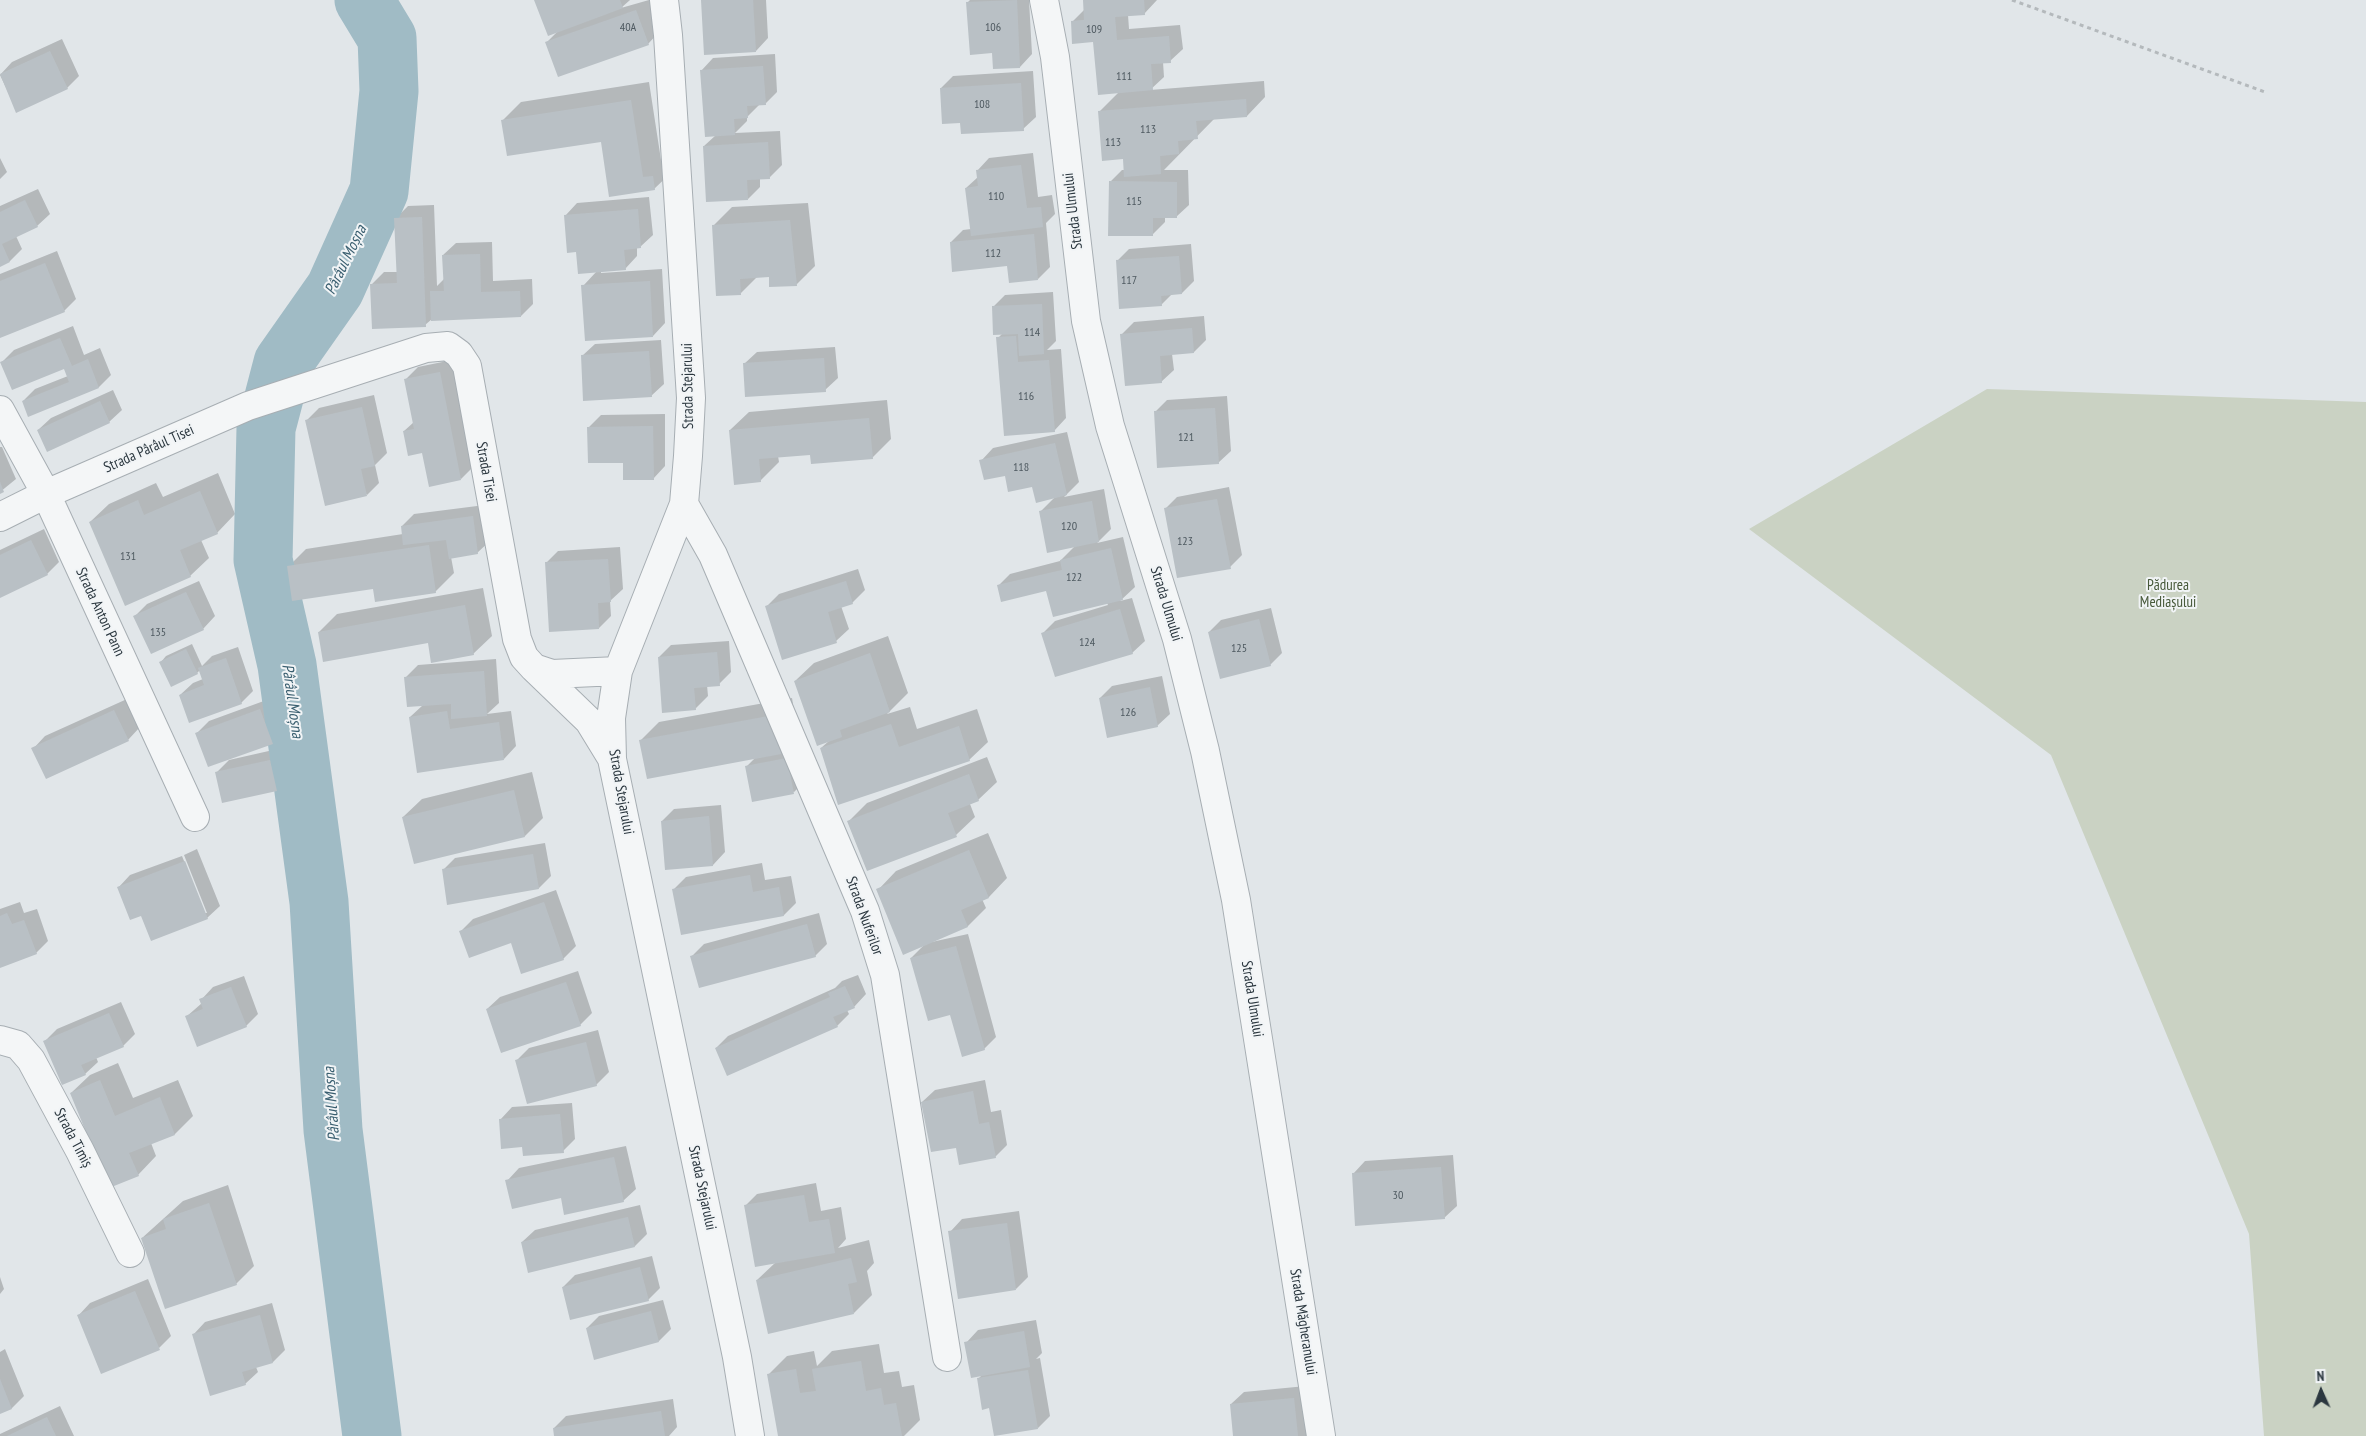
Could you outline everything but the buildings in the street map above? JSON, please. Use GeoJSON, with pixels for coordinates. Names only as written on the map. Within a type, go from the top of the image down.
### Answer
{"type":"FeatureCollection","features":[{"type":"Feature","properties":{"kind":"street","name":"Strada Stejarului"},"geometry":{"type":"LineString","coordinates":[[664,0],[668,35],[691,398],[684,504],[618,671],[610,718],[612,759],[738,1357],[750,1436]]}},
{"type":"Feature","properties":{"kind":"street","name":"Strada Ulmului"},"geometry":{"type":"LineString","coordinates":[[1044,0],[1055,57],[1086,321],[1110,426],[1177,639],[1205,751],[1236,900],[1285,1209]]}},
{"type":"Feature","properties":{"kind":"street","name":"Strada Tisei"},"geometry":{"type":"LineString","coordinates":[[301,388],[426,348],[448,346],[458,354],[467,366],[517,639],[524,657],[589,721],[612,759]]}},
{"type":"Feature","properties":{"kind":"street","name":"Strada Pârâul Tisei"},"geometry":{"type":"LineString","coordinates":[[0,518],[46,494],[248,406],[301,388]]}},
{"type":"Feature","properties":{"kind":"street","name":"Strada Anton Pann"},"geometry":{"type":"LineString","coordinates":[[0,410],[46,494],[195,817]]}},
{"type":"Feature","properties":{"kind":"street","name":"Strada Nuferilor"},"geometry":{"type":"LineString","coordinates":[[684,504],[712,555],[865,911],[885,975],[947,1357]]}},
{"type":"Feature","properties":{"kind":"street"},"geometry":{"type":"LineString","coordinates":[[534,668],[552,674],[618,671]]}},
{"type":"Feature","properties":{"kind":"street","name":"Strada Timiș"},"geometry":{"type":"LineString","coordinates":[[0,1040],[18,1045],[31,1060],[80,1151],[130,1252]]}},
{"type":"Feature","properties":{"kind":"street","name":"Strada Măgheranului"},"geometry":{"type":"LineString","coordinates":[[1285,1209],[1321,1436]]}},
{"type":"Feature","properties":{"kind":"path"},"geometry":{"type":"LineString","coordinates":[[2012,0],[2265,92]]}},
{"type":"Feature","properties":{"kind":"green space","name":"Pădurea Mediașului"},"geometry":{"type":"Polygon","coordinates":[[[1987,389],[2366,402],[2366,1436],[2264,1436],[2249,1234],[2051,755],[1749,529],[1987,389]]]}},
{"type":"Feature","properties":{"kind":"waterway","name":"Pârâul Moșna"},"geometry":{"type":"LineString","coordinates":[[364,0],[387,38],[389,91],[379,191],[335,289],[283,363],[266,428],[263,560],[287,665],[319,902],[333,1130],[372,1436]]}}]}
